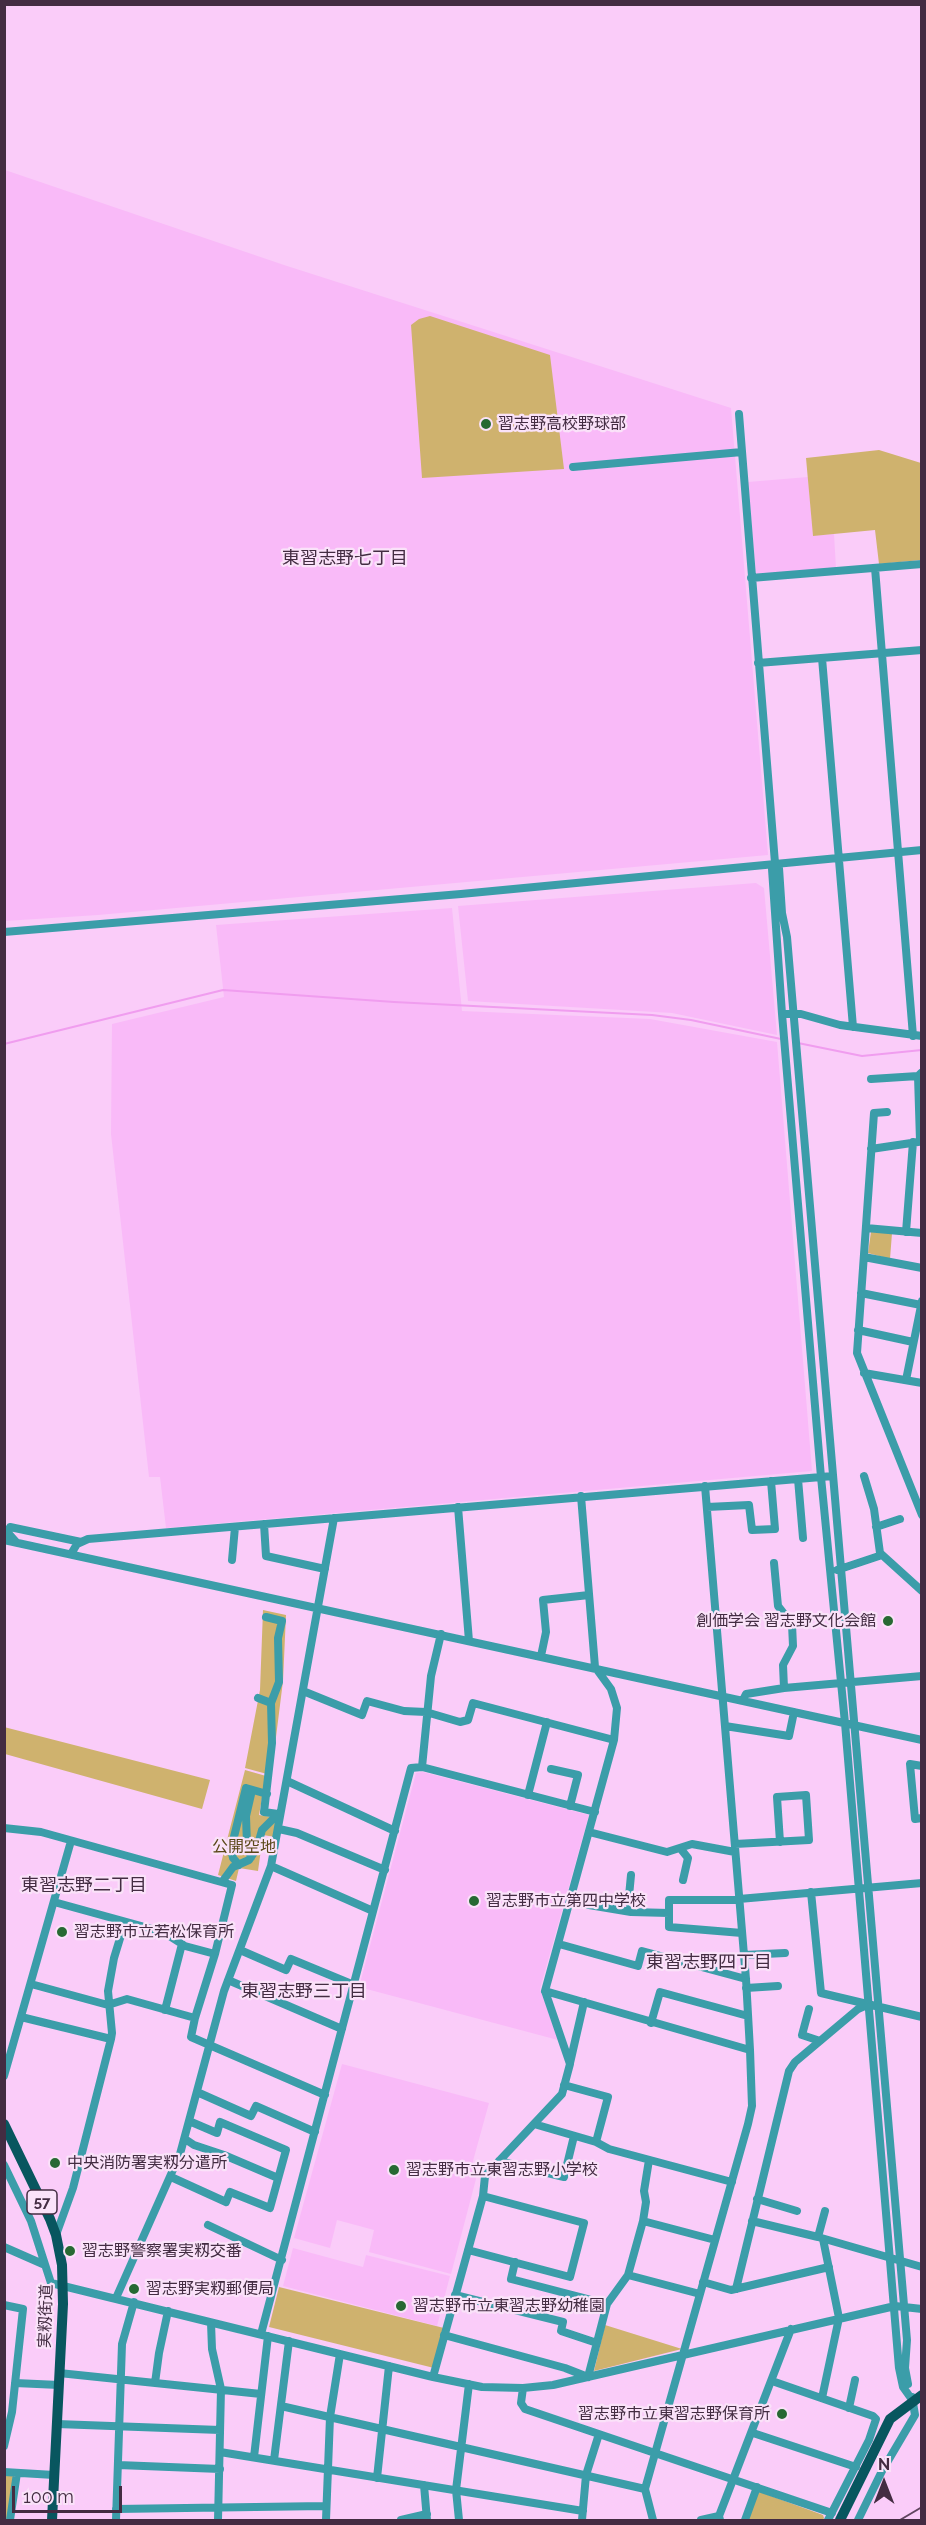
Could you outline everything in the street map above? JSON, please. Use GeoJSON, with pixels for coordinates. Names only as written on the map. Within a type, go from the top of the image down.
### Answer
{"type":"FeatureCollection","features":[{"type":"Feature","properties":{"kind":"main road","name":"実籾街道"},"geometry":{"type":"LineString","coordinates":[[4,2124],[25,2164],[56,2235],[62,2265],[52,2520]]}},
{"type":"Feature","properties":{"kind":"main road"},"geometry":{"type":"LineString","coordinates":[[833,2518],[890,2419],[917,2398]]}},
{"type":"Feature","properties":{"kind":"street"},"geometry":{"type":"LineString","coordinates":[[739,414],[775,863],[779,868],[794,1013],[851,1682],[850,1724],[858,1887],[899,2306],[900,2375],[903,2387],[917,2398],[915,2415],[882,2471],[858,2520]]}},
{"type":"Feature","properties":{"kind":"street"},"geometry":{"type":"LineString","coordinates":[[573,467],[742,452]]}},
{"type":"Feature","properties":{"kind":"street"},"geometry":{"type":"LineString","coordinates":[[751,578],[921,564]]}},
{"type":"Feature","properties":{"kind":"street"},"geometry":{"type":"LineString","coordinates":[[782,1014],[794,1013],[853,1027],[917,1036],[875,568]]}},
{"type":"Feature","properties":{"kind":"street"},"geometry":{"type":"LineString","coordinates":[[758,663],[921,650]]}},
{"type":"Feature","properties":{"kind":"street"},"geometry":{"type":"LineString","coordinates":[[822,658],[853,1027]]}},
{"type":"Feature","properties":{"kind":"street"},"geometry":{"type":"LineString","coordinates":[[4,932],[461,894],[838,856],[921,850]]}},
{"type":"Feature","properties":{"kind":"street"},"geometry":{"type":"LineString","coordinates":[[775,863],[772,868],[782,1014],[821,1477],[841,1683],[850,1724],[868,1887],[895,2260]]}},
{"type":"Feature","properties":{"kind":"street"},"geometry":{"type":"LineString","coordinates":[[871,1079],[920,1075],[918,1142],[906,1232]]}},
{"type":"Feature","properties":{"kind":"street"},"geometry":{"type":"LineString","coordinates":[[887,1112],[874,1113],[857,1353],[921,1515]]}},
{"type":"Feature","properties":{"kind":"street"},"geometry":{"type":"LineString","coordinates":[[871,1149],[918,1142]]}},
{"type":"Feature","properties":{"kind":"street"},"geometry":{"type":"LineString","coordinates":[[866,1228],[921,1233]]}},
{"type":"Feature","properties":{"kind":"street"},"geometry":{"type":"LineString","coordinates":[[864,1257],[921,1268]]}},
{"type":"Feature","properties":{"kind":"street"},"geometry":{"type":"LineString","coordinates":[[861,1293],[921,1303],[906,1380]]}},
{"type":"Feature","properties":{"kind":"street"},"geometry":{"type":"LineString","coordinates":[[858,1330],[914,1342]]}},
{"type":"Feature","properties":{"kind":"street"},"geometry":{"type":"LineString","coordinates":[[864,1373],[921,1383]]}},
{"type":"Feature","properties":{"kind":"street"},"geometry":{"type":"LineString","coordinates":[[17,1542],[8,1533],[10,1527],[81,1542],[581,1496],[833,1476]]}},
{"type":"Feature","properties":{"kind":"street"},"geometry":{"type":"LineString","coordinates":[[864,1476],[874,1509],[882,1555],[921,1591]]}},
{"type":"Feature","properties":{"kind":"street"},"geometry":{"type":"LineString","coordinates":[[798,1479],[803,1538]]}},
{"type":"Feature","properties":{"kind":"street"},"geometry":{"type":"LineString","coordinates":[[707,1507],[749,1505],[752,1530],[775,1529],[771,1481]]}},
{"type":"Feature","properties":{"kind":"street"},"geometry":{"type":"LineString","coordinates":[[653,2520],[645,2488],[752,2106],[744,1955],[705,1486]]}},
{"type":"Feature","properties":{"kind":"street"},"geometry":{"type":"LineString","coordinates":[[570,2064],[545,1990],[614,1740],[617,1708],[611,1689],[595,1667],[581,1496]]}},
{"type":"Feature","properties":{"kind":"street"},"geometry":{"type":"LineString","coordinates":[[458,1507],[469,1641]]}},
{"type":"Feature","properties":{"kind":"street"},"geometry":{"type":"LineString","coordinates":[[116,2298],[171,2177],[184,2139],[228,1980],[271,1866],[334,1518]]}},
{"type":"Feature","properties":{"kind":"street"},"geometry":{"type":"LineString","coordinates":[[876,1527],[900,1519]]}},
{"type":"Feature","properties":{"kind":"street"},"geometry":{"type":"LineString","coordinates":[[264,1524],[266,1556],[325,1569]]}},
{"type":"Feature","properties":{"kind":"street"},"geometry":{"type":"LineString","coordinates":[[232,1560],[235,1527]]}},
{"type":"Feature","properties":{"kind":"street"},"geometry":{"type":"LineString","coordinates":[[4,1540],[595,1667],[921,1740]]}},
{"type":"Feature","properties":{"kind":"street"},"geometry":{"type":"LineString","coordinates":[[71,1554],[81,1542]]}},
{"type":"Feature","properties":{"kind":"street"},"geometry":{"type":"LineString","coordinates":[[830,1570],[841,1569],[882,1555]]}},
{"type":"Feature","properties":{"kind":"street"},"geometry":{"type":"LineString","coordinates":[[774,1563],[778,1606],[792,1624],[793,1647],[783,1665],[784,1688]]}},
{"type":"Feature","properties":{"kind":"street"},"geometry":{"type":"LineString","coordinates":[[541,1656],[546,1632],[543,1600],[589,1595]]}},
{"type":"Feature","properties":{"kind":"street"},"geometry":{"type":"LineString","coordinates":[[222,1882],[233,1867],[251,1857],[257,1848],[262,1830],[278,1814],[264,1812],[272,1743],[264,1701],[279,1682],[278,1638],[282,1621],[266,1617]]}},
{"type":"Feature","properties":{"kind":"street"},"geometry":{"type":"LineString","coordinates":[[422,1767],[430,1676],[441,1634]]}},
{"type":"Feature","properties":{"kind":"street"},"geometry":{"type":"LineString","coordinates":[[743,1700],[746,1694],[784,1688],[921,1676]]}},
{"type":"Feature","properties":{"kind":"street"},"geometry":{"type":"LineString","coordinates":[[303,1691],[362,1715],[367,1701],[404,1711],[426,1712],[460,1722],[468,1720],[473,1703],[614,1740]]}},
{"type":"Feature","properties":{"kind":"street"},"geometry":{"type":"LineString","coordinates":[[724,1726],[789,1736],[794,1712]]}},
{"type":"Feature","properties":{"kind":"street"},"geometry":{"type":"LineString","coordinates":[[528,1795],[547,1722]]}},
{"type":"Feature","properties":{"kind":"street"},"geometry":{"type":"LineString","coordinates":[[921,1766],[910,1764],[915,1819],[921,1818]]}},
{"type":"Feature","properties":{"kind":"street"},"geometry":{"type":"LineString","coordinates":[[254,2457],[261,2394],[264,2335],[411,1768],[422,1767],[595,1812]]}},
{"type":"Feature","properties":{"kind":"street"},"geometry":{"type":"LineString","coordinates":[[551,1769],[578,1775],[570,1806]]}},
{"type":"Feature","properties":{"kind":"street"},"geometry":{"type":"LineString","coordinates":[[287,1781],[394,1831]]}},
{"type":"Feature","properties":{"kind":"street"},"geometry":{"type":"LineString","coordinates":[[239,1865],[233,1858],[231,1849],[246,1788],[267,1794]]}},
{"type":"Feature","properties":{"kind":"street"},"geometry":{"type":"LineString","coordinates":[[251,1857],[246,1816],[252,1790]]}},
{"type":"Feature","properties":{"kind":"street"},"geometry":{"type":"LineString","coordinates":[[589,1832],[667,1852],[693,1844],[735,1848],[808,1840],[806,1795],[777,1797],[780,1842]]}},
{"type":"Feature","properties":{"kind":"street"},"geometry":{"type":"LineString","coordinates":[[4,1828],[41,1832],[232,1885],[191,2037],[325,2095]]}},
{"type":"Feature","properties":{"kind":"street"},"geometry":{"type":"LineString","coordinates":[[279,1829],[297,1833],[385,1870]]}},
{"type":"Feature","properties":{"kind":"street"},"geometry":{"type":"LineString","coordinates":[[4,2076],[71,1841]]}},
{"type":"Feature","properties":{"kind":"street"},"geometry":{"type":"LineString","coordinates":[[680,1848],[688,1858],[683,1880]]}},
{"type":"Feature","properties":{"kind":"street"},"geometry":{"type":"LineString","coordinates":[[271,1866],[373,1911]]}},
{"type":"Feature","properties":{"kind":"street"},"geometry":{"type":"LineString","coordinates":[[631,1875],[629,1896],[631,1912]]}},
{"type":"Feature","properties":{"kind":"street"},"geometry":{"type":"LineString","coordinates":[[742,1933],[669,1927],[669,1900],[739,1899],[921,1883]]}},
{"type":"Feature","properties":{"kind":"street"},"geometry":{"type":"LineString","coordinates":[[811,1892],[821,1993],[921,2017]]}},
{"type":"Feature","properties":{"kind":"street"},"geometry":{"type":"LineString","coordinates":[[54,1902],[164,1932],[182,1944],[215,1954]]}},
{"type":"Feature","properties":{"kind":"street"},"geometry":{"type":"LineString","coordinates":[[570,1902],[631,1912],[669,1913]]}},
{"type":"Feature","properties":{"kind":"street"},"geometry":{"type":"LineString","coordinates":[[56,2235],[74,2188],[111,2039],[108,1990],[114,1958],[125,1922]]}},
{"type":"Feature","properties":{"kind":"street"},"geometry":{"type":"LineString","coordinates":[[165,2010],[182,1944]]}},
{"type":"Feature","properties":{"kind":"street"},"geometry":{"type":"LineString","coordinates":[[559,1944],[638,1966],[642,1950],[746,1984],[778,1986]]}},
{"type":"Feature","properties":{"kind":"street"},"geometry":{"type":"LineString","coordinates":[[240,1950],[286,1970],[291,1959],[354,1985]]}},
{"type":"Feature","properties":{"kind":"street"},"geometry":{"type":"LineString","coordinates":[[744,1955],[785,1953]]}},
{"type":"Feature","properties":{"kind":"street"},"geometry":{"type":"LineString","coordinates":[[228,1980],[342,2030]]}},
{"type":"Feature","properties":{"kind":"street"},"geometry":{"type":"LineString","coordinates":[[30,1984],[108,2005],[127,1999],[195,2018]]}},
{"type":"Feature","properties":{"kind":"street"},"geometry":{"type":"LineString","coordinates":[[545,1990],[651,2023],[750,2050]]}},
{"type":"Feature","properties":{"kind":"street"},"geometry":{"type":"LineString","coordinates":[[651,2023],[660,1992],[748,2016]]}},
{"type":"Feature","properties":{"kind":"street"},"geometry":{"type":"LineString","coordinates":[[433,2377],[483,2196],[485,2176],[562,2094],[584,2002]]}},
{"type":"Feature","properties":{"kind":"street"},"geometry":{"type":"LineString","coordinates":[[736,2289],[789,2071],[795,2062],[858,2009],[869,2004]]}},
{"type":"Feature","properties":{"kind":"street"},"geometry":{"type":"LineString","coordinates":[[809,2009],[802,2035],[820,2041]]}},
{"type":"Feature","properties":{"kind":"street"},"geometry":{"type":"LineString","coordinates":[[21,2017],[111,2039]]}},
{"type":"Feature","properties":{"kind":"street"},"geometry":{"type":"LineString","coordinates":[[564,2085],[608,2097],[596,2142]]}},
{"type":"Feature","properties":{"kind":"street"},"geometry":{"type":"LineString","coordinates":[[197,2092],[251,2116],[256,2106],[315,2132]]}},
{"type":"Feature","properties":{"kind":"street"},"geometry":{"type":"LineString","coordinates":[[171,2177],[226,2202],[230,2192],[270,2208],[286,2150],[220,2122],[217,2133],[189,2121]]}},
{"type":"Feature","properties":{"kind":"street"},"geometry":{"type":"LineString","coordinates":[[534,2124],[596,2142],[609,2149],[732,2182]]}},
{"type":"Feature","properties":{"kind":"street"},"geometry":{"type":"LineString","coordinates":[[499,2161],[564,2177],[574,2136]]}},
{"type":"Feature","properties":{"kind":"street"},"geometry":{"type":"LineString","coordinates":[[184,2139],[278,2178]]}},
{"type":"Feature","properties":{"kind":"street"},"geometry":{"type":"LineString","coordinates":[[588,2377],[607,2304],[628,2275],[646,2202],[644,2191],[649,2160]]}},
{"type":"Feature","properties":{"kind":"street"},"geometry":{"type":"LineString","coordinates":[[4,2165],[31,2221],[51,2283],[469,2384],[523,2388],[552,2385],[839,2318],[899,2306],[921,2309]]}},
{"type":"Feature","properties":{"kind":"street"},"geometry":{"type":"LineString","coordinates":[[468,2250],[570,2277],[584,2223],[483,2196]]}},
{"type":"Feature","properties":{"kind":"street"},"geometry":{"type":"LineString","coordinates":[[757,2199],[797,2211]]}},
{"type":"Feature","properties":{"kind":"street"},"geometry":{"type":"LineString","coordinates":[[822,2398],[839,2318],[829,2267],[820,2238],[825,2211]]}},
{"type":"Feature","properties":{"kind":"street"},"geometry":{"type":"LineString","coordinates":[[642,2221],[715,2240]]}},
{"type":"Feature","properties":{"kind":"street"},"geometry":{"type":"LineString","coordinates":[[752,2221],[921,2267]]}},
{"type":"Feature","properties":{"kind":"street"},"geometry":{"type":"LineString","coordinates":[[208,2225],[282,2260]]}},
{"type":"Feature","properties":{"kind":"street"},"geometry":{"type":"LineString","coordinates":[[4,2247],[45,2265]]}},
{"type":"Feature","properties":{"kind":"street"},"geometry":{"type":"LineString","coordinates":[[514,2262],[511,2279],[607,2304]]}},
{"type":"Feature","properties":{"kind":"street"},"geometry":{"type":"LineString","coordinates":[[704,2282],[731,2290],[829,2267]]}},
{"type":"Feature","properties":{"kind":"street"},"geometry":{"type":"LineString","coordinates":[[628,2275],[700,2294]]}},
{"type":"Feature","properties":{"kind":"street"},"geometry":{"type":"LineString","coordinates":[[455,2295],[563,2322],[561,2331],[597,2343]]}},
{"type":"Feature","properties":{"kind":"street"},"geometry":{"type":"LineString","coordinates":[[116,2520],[122,2344],[134,2302]]}},
{"type":"Feature","properties":{"kind":"street"},"geometry":{"type":"LineString","coordinates":[[4,2305],[22,2309],[15,2383],[4,2446]]}},
{"type":"Feature","properties":{"kind":"street"},"geometry":{"type":"LineString","coordinates":[[155,2383],[168,2311]]}},
{"type":"Feature","properties":{"kind":"street"},"geometry":{"type":"LineString","coordinates":[[211,2323],[212,2349],[221,2390],[218,2520]]}},
{"type":"Feature","properties":{"kind":"street"},"geometry":{"type":"LineString","coordinates":[[701,2520],[720,2518],[791,2329]]}},
{"type":"Feature","properties":{"kind":"street"},"geometry":{"type":"LineString","coordinates":[[444,2335],[565,2368],[588,2377]]}},
{"type":"Feature","properties":{"kind":"street"},"geometry":{"type":"LineString","coordinates":[[274,2460],[289,2341]]}},
{"type":"Feature","properties":{"kind":"street"},"geometry":{"type":"LineString","coordinates":[[326,2520],[330,2416],[340,2354]]}},
{"type":"Feature","properties":{"kind":"street"},"geometry":{"type":"LineString","coordinates":[[4,2359],[16,2362]]}},
{"type":"Feature","properties":{"kind":"street"},"geometry":{"type":"LineString","coordinates":[[377,2478],[389,2366]]}},
{"type":"Feature","properties":{"kind":"street"},"geometry":{"type":"LineString","coordinates":[[59,2373],[261,2394]]}},
{"type":"Feature","properties":{"kind":"street"},"geometry":{"type":"LineString","coordinates":[[849,2408],[855,2380]]}},
{"type":"Feature","properties":{"kind":"street"},"geometry":{"type":"LineString","coordinates":[[523,2388],[520,2403],[525,2409],[758,2487],[833,2518],[876,2420],[873,2416],[772,2381]]}},
{"type":"Feature","properties":{"kind":"street"},"geometry":{"type":"LineString","coordinates":[[15,2383],[58,2385]]}},
{"type":"Feature","properties":{"kind":"street"},"geometry":{"type":"LineString","coordinates":[[459,2520],[456,2490],[469,2384]]}},
{"type":"Feature","properties":{"kind":"street"},"geometry":{"type":"LineString","coordinates":[[281,2406],[645,2488]]}},
{"type":"Feature","properties":{"kind":"street"},"geometry":{"type":"LineString","coordinates":[[57,2424],[220,2430]]}},
{"type":"Feature","properties":{"kind":"street"},"geometry":{"type":"LineString","coordinates":[[753,2433],[856,2467]]}},
{"type":"Feature","properties":{"kind":"street"},"geometry":{"type":"LineString","coordinates":[[220,2452],[456,2490],[582,2516],[586,2475],[599,2434]]}},
{"type":"Feature","properties":{"kind":"street"},"geometry":{"type":"LineString","coordinates":[[118,2465],[220,2469]]}},
{"type":"Feature","properties":{"kind":"street"},"geometry":{"type":"LineString","coordinates":[[4,2472],[54,2475]]}},
{"type":"Feature","properties":{"kind":"street"},"geometry":{"type":"LineString","coordinates":[[10,2520],[17,2473]]}},
{"type":"Feature","properties":{"kind":"street"},"geometry":{"type":"LineString","coordinates":[[401,2520],[427,2517],[424,2485]]}},
{"type":"Feature","properties":{"kind":"street"},"geometry":{"type":"LineString","coordinates":[[745,2520],[758,2487]]}},
{"type":"Feature","properties":{"kind":"street"},"geometry":{"type":"LineString","coordinates":[[117,2509],[325,2506]]}},
{"type":"Feature","properties":{"kind":"shaded area"},"geometry":{"type":"Polygon","coordinates":[[[5,170],[284,265],[731,408],[768,855],[98,915],[5,921],[5,170]]]}},
{"type":"Feature","properties":{"kind":"shaded area"},"geometry":{"type":"Polygon","coordinates":[[[808,477],[813,535],[834,534],[836,568],[756,575],[748,482],[808,477]]]}},
{"type":"Feature","properties":{"kind":"shaded area"},"geometry":{"type":"Polygon","coordinates":[[[756,883],[764,888],[777,1035],[672,1013],[468,1001],[458,906],[756,883]]]}},
{"type":"Feature","properties":{"kind":"shaded area"},"geometry":{"type":"Polygon","coordinates":[[[452,908],[462,1011],[650,1019],[777,1042],[812,1471],[166,1528],[160,1477],[149,1477],[111,1134],[112,1024],[224,997],[216,925],[452,908]]]}},
{"type":"Feature","properties":{"kind":"shaded area","name":"習志野市立第四中学校"},"geometry":{"type":"Polygon","coordinates":[[[423,1772],[589,1815],[540,1989],[558,2040],[359,1987],[416,1773],[423,1772]]]}},
{"type":"Feature","properties":{"kind":"shaded area","name":"習志野市立東習志野小学校"},"geometry":{"type":"Polygon","coordinates":[[[342,2064],[489,2103],[473,2161],[476,2179],[451,2274],[369,2252],[374,2230],[337,2220],[330,2248],[294,2238],[342,2064]]]}},
{"type":"Feature","properties":{"kind":"shaded area","name":"習志野市立東習志野幼稚園"},"geometry":{"type":"Polygon","coordinates":[[[293,2248],[363,2267],[366,2255],[450,2276],[437,2326],[283,2286],[293,2248]]]}},
{"type":"Feature","properties":{"kind":"green space"},"geometry":{"type":"Polygon","coordinates":[[[430,316],[550,355],[564,469],[422,478],[411,325],[419,319],[430,316]]]}},
{"type":"Feature","properties":{"kind":"green space"},"geometry":{"type":"Polygon","coordinates":[[[879,450],[921,463],[921,560],[879,564],[875,530],[813,536],[806,458],[879,450]]]}},
{"type":"Feature","properties":{"kind":"green space"},"geometry":{"type":"Polygon","coordinates":[[[871,1232],[892,1233],[890,1259],[868,1253],[871,1232]]]}},
{"type":"Feature","properties":{"kind":"green space"},"geometry":{"type":"Polygon","coordinates":[[[263,1610],[286,1615],[283,1681],[267,1809],[278,1817],[260,1814],[267,1774],[245,1768],[260,1690],[263,1610]]]}},
{"type":"Feature","properties":{"kind":"green space"},"geometry":{"type":"Polygon","coordinates":[[[4,1727],[210,1780],[202,1809],[5,1754],[4,1727]]]}},
{"type":"Feature","properties":{"kind":"green space","name":"公開空地"},"geometry":{"type":"Polygon","coordinates":[[[245,1770],[266,1776],[259,1815],[278,1818],[275,1837],[263,1835],[258,1871],[239,1868],[236,1881],[218,1875],[245,1770]]]}},
{"type":"Feature","properties":{"kind":"green space"},"geometry":{"type":"Polygon","coordinates":[[[279,2287],[444,2328],[434,2368],[269,2327],[279,2287]]]}},
{"type":"Feature","properties":{"kind":"green space"},"geometry":{"type":"Polygon","coordinates":[[[605,2325],[682,2349],[594,2371],[605,2325]]]}},
{"type":"Feature","properties":{"kind":"green space"},"geometry":{"type":"Polygon","coordinates":[[[4,2475],[14,2476],[8,2520],[5,2520],[4,2475]]]}},
{"type":"Feature","properties":{"kind":"green space"},"geometry":{"type":"Polygon","coordinates":[[[760,2492],[823,2515],[824,2518],[823,2520],[748,2520],[757,2494],[760,2492]]]}},
{"type":"Feature","properties":{"kind":"waterway"},"geometry":{"type":"LineString","coordinates":[[4,1044],[223,990],[394,1002],[652,1015],[691,1020],[781,1039]]}},
{"type":"Feature","properties":{"kind":"waterway"},"geometry":{"type":"LineString","coordinates":[[798,1043],[862,1056],[922,1050]]}},
{"type":"Feature","properties":{"kind":"railway"},"geometry":{"type":"LineString","coordinates":[[900,2520],[922,2507]]}},
{"type":"Feature","properties":{"kind":"place","name":"習志野高校野球部"},"geometry":{"type":"Point","coordinates":[486,424]}},
{"type":"Feature","properties":{"kind":"place","name":"創価学会 習志野文化会館"},"geometry":{"type":"Point","coordinates":[888,1621]}},
{"type":"Feature","properties":{"kind":"place","name":"習志野市立第四中学校"},"geometry":{"type":"Point","coordinates":[474,1901]}},
{"type":"Feature","properties":{"kind":"place","name":"習志野市立若松保育所"},"geometry":{"type":"Point","coordinates":[62,1932]}},
{"type":"Feature","properties":{"kind":"place","name":"中央消防署実籾分遣所"},"geometry":{"type":"Point","coordinates":[55,2163]}},
{"type":"Feature","properties":{"kind":"place","name":"習志野市立東習志野小学校"},"geometry":{"type":"Point","coordinates":[394,2170]}},
{"type":"Feature","properties":{"kind":"place","name":"習志野警察署実籾交番"},"geometry":{"type":"Point","coordinates":[70,2251]}},
{"type":"Feature","properties":{"kind":"place","name":"習志野実籾郵便局"},"geometry":{"type":"Point","coordinates":[134,2289]}},
{"type":"Feature","properties":{"kind":"place","name":"習志野市立東習志野幼稚園"},"geometry":{"type":"Point","coordinates":[401,2306]}},
{"type":"Feature","properties":{"kind":"place","name":"習志野市立東習志野保育所"},"geometry":{"type":"Point","coordinates":[782,2414]}},
{"type":"Feature","properties":{"kind":"district","name":"東習志野七丁目"},"geometry":{"type":"Point","coordinates":[345,559]}},
{"type":"Feature","properties":{"kind":"district","name":"東習志野二丁目"},"geometry":{"type":"Point","coordinates":[84,1886]}},
{"type":"Feature","properties":{"kind":"district","name":"東習志野四丁目"},"geometry":{"type":"Point","coordinates":[709,1963]}},
{"type":"Feature","properties":{"kind":"district","name":"東習志野三丁目"},"geometry":{"type":"Point","coordinates":[304,1992]}}]}
